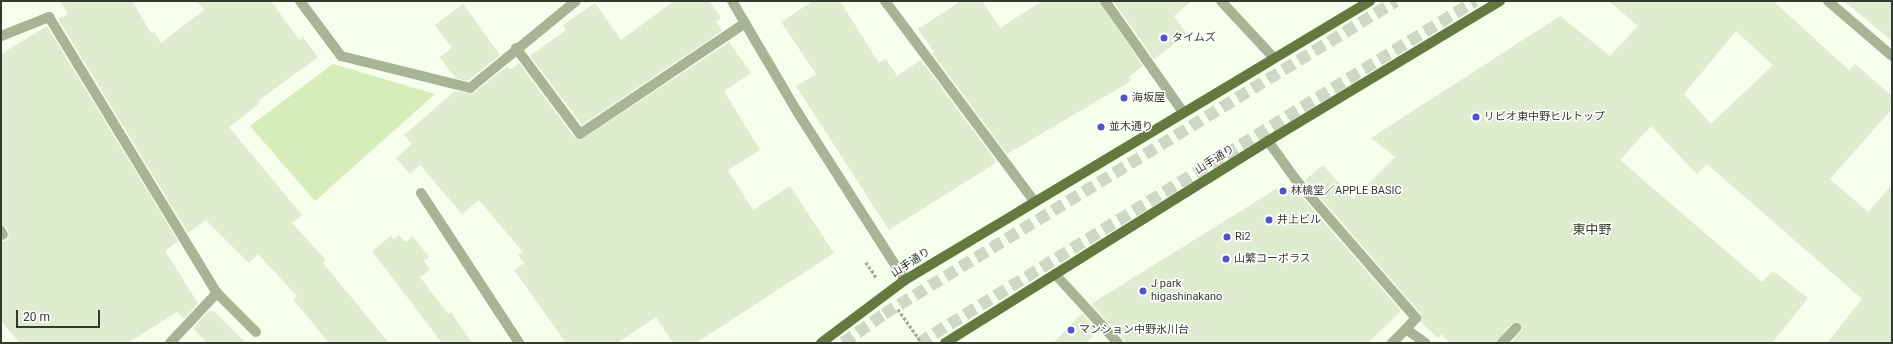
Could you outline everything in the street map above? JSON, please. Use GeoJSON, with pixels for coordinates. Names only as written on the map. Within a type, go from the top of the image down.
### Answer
{"type":"FeatureCollection","features":[{"type":"Feature","properties":{"kind":"main road","name":"山手通り"},"geometry":{"type":"LineString","coordinates":[[821,343],[905,280],[1034,201],[1370,1]]}},
{"type":"Feature","properties":{"kind":"main road","name":"山手通り"},"geometry":{"type":"LineString","coordinates":[[945,343],[1268,141],[1500,1]]}},
{"type":"Feature","properties":{"kind":"street"},"geometry":{"type":"LineString","coordinates":[[300,1],[341,56],[470,88],[516,48],[576,1]]}},
{"type":"Feature","properties":{"kind":"street"},"geometry":{"type":"LineString","coordinates":[[732,1],[798,113],[905,280]]}},
{"type":"Feature","properties":{"kind":"street"},"geometry":{"type":"LineString","coordinates":[[885,1],[1034,201]]}},
{"type":"Feature","properties":{"kind":"street"},"geometry":{"type":"LineString","coordinates":[[1105,1],[1183,112]]}},
{"type":"Feature","properties":{"kind":"street"},"geometry":{"type":"LineString","coordinates":[[1221,1],[1274,58]]}},
{"type":"Feature","properties":{"kind":"street"},"geometry":{"type":"LineString","coordinates":[[1828,1],[1892,56]]}},
{"type":"Feature","properties":{"kind":"street"},"geometry":{"type":"LineString","coordinates":[[1,36],[50,17],[217,293],[256,332]]}},
{"type":"Feature","properties":{"kind":"street"},"geometry":{"type":"LineString","coordinates":[[516,48],[580,134],[745,23]]}},
{"type":"Feature","properties":{"kind":"street"},"geometry":{"type":"LineString","coordinates":[[1268,141],[1296,180],[1416,318],[1392,343]]}},
{"type":"Feature","properties":{"kind":"street"},"geometry":{"type":"LineString","coordinates":[[421,193],[519,343]]}},
{"type":"Feature","properties":{"kind":"street"},"geometry":{"type":"LineString","coordinates":[[1055,274],[1118,343]]}},
{"type":"Feature","properties":{"kind":"street"},"geometry":{"type":"LineString","coordinates":[[170,343],[217,293]]}},
{"type":"Feature","properties":{"kind":"street"},"geometry":{"type":"LineString","coordinates":[[1502,343],[1516,328]]}},
{"type":"Feature","properties":{"kind":"street"},"geometry":{"type":"LineString","coordinates":[[1406,329],[1425,343]]}},
{"type":"Feature","properties":{"kind":"green space"},"geometry":{"type":"Polygon","coordinates":[[[333,64],[435,94],[315,201],[250,126],[333,64]]]}},
{"type":"Feature","properties":{"kind":"building"},"geometry":{"type":"Polygon","coordinates":[[[60,1],[132,1],[151,33],[154,31],[161,43],[204,10],[197,1],[271,1],[299,40],[303,37],[318,57],[258,101],[260,103],[229,127],[302,215],[292,223],[326,260],[323,263],[389,343],[329,343],[293,299],[297,296],[258,254],[249,263],[206,220],[188,233],[58,19],[68,14],[60,1]]]}},
{"type":"Feature","properties":{"kind":"building"},"geometry":{"type":"Polygon","coordinates":[[[674,1],[709,1],[721,18],[716,21],[722,31],[582,125],[530,56],[566,30],[563,25],[595,3],[621,40],[674,1]]]}},
{"type":"Feature","properties":{"kind":"building"},"geometry":{"type":"Polygon","coordinates":[[[813,1],[840,1],[879,63],[886,59],[897,76],[921,60],[996,161],[994,164],[889,230],[796,86],[816,74],[781,22],[813,1]]]}},
{"type":"Feature","properties":{"kind":"building"},"geometry":{"type":"Polygon","coordinates":[[[961,1],[982,1],[1000,28],[1042,1],[1099,1],[1143,66],[1129,77],[1131,81],[1007,154],[932,53],[934,52],[918,29],[961,1]]]}},
{"type":"Feature","properties":{"kind":"building"},"geometry":{"type":"Polygon","coordinates":[[[1113,1],[1192,1],[1174,16],[1187,34],[1154,59],[1113,1]]]}},
{"type":"Feature","properties":{"kind":"building"},"geometry":{"type":"Polygon","coordinates":[[[1609,1],[1773,1],[1849,70],[1855,64],[1892,96],[1892,109],[1830,179],[1868,212],[1892,185],[1892,343],[1827,343],[1862,299],[1707,164],[1697,174],[1651,126],[1620,160],[1762,282],[1773,271],[1808,298],[1772,343],[1511,343],[1522,330],[1521,324],[1517,322],[1511,324],[1496,343],[1450,343],[1441,334],[1438,338],[1421,322],[1421,314],[1305,180],[1323,165],[1353,199],[1395,157],[1371,138],[1560,16],[1610,56],[1638,26],[1609,1]],[[1736,31],[1684,94],[1711,124],[1773,65],[1736,31]]]}},
{"type":"Feature","properties":{"kind":"building"},"geometry":{"type":"Polygon","coordinates":[[[1844,1],[1892,1],[1892,41],[1844,1]]]}},
{"type":"Feature","properties":{"kind":"building"},"geometry":{"type":"Polygon","coordinates":[[[463,4],[500,55],[468,81],[455,78],[440,57],[452,48],[435,25],[463,4]]]}},
{"type":"Feature","properties":{"kind":"building"},"geometry":{"type":"Polygon","coordinates":[[[47,26],[178,241],[165,251],[198,303],[184,319],[177,312],[128,343],[20,343],[1,321],[1,241],[6,241],[9,235],[7,228],[1,225],[1,54],[47,26]]]}},
{"type":"Feature","properties":{"kind":"building"},"geometry":{"type":"Polygon","coordinates":[[[729,42],[751,73],[724,91],[760,150],[728,170],[753,210],[790,186],[834,253],[696,343],[673,343],[656,317],[617,343],[566,343],[514,270],[524,263],[518,255],[523,252],[479,200],[462,214],[420,165],[410,174],[396,158],[412,144],[404,135],[455,91],[472,94],[508,66],[510,70],[519,63],[575,138],[581,140],[729,42]]]}},
{"type":"Feature","properties":{"kind":"building"},"geometry":{"type":"Polygon","coordinates":[[[1284,184],[1291,192],[1295,189],[1401,311],[1368,343],[1127,343],[1091,304],[1284,184]]]}},
{"type":"Feature","properties":{"kind":"building"},"geometry":{"type":"Polygon","coordinates":[[[399,235],[405,242],[413,236],[429,257],[424,261],[430,270],[420,277],[448,314],[451,312],[472,343],[442,343],[372,251],[391,236],[394,239],[399,235]]]}},
{"type":"Feature","properties":{"kind":"building"},"geometry":{"type":"Polygon","coordinates":[[[209,311],[215,312],[246,343],[207,343],[193,328],[209,311]]]}},
{"type":"Feature","properties":{"kind":"building"},"geometry":{"type":"Polygon","coordinates":[[[1082,313],[1098,331],[1086,343],[1053,343],[1082,313]]]}},
{"type":"Feature","properties":{"kind":"tunnel"},"geometry":{"type":"LineString","coordinates":[[843,343],[884,314],[1396,1]]}},
{"type":"Feature","properties":{"kind":"tunnel"},"geometry":{"type":"LineString","coordinates":[[919,343],[1475,1]]}},
{"type":"Feature","properties":{"kind":"place","name":"タイムズ"},"geometry":{"type":"Point","coordinates":[1164,38]}},
{"type":"Feature","properties":{"kind":"place","name":"海坂屋"},"geometry":{"type":"Point","coordinates":[1124,98]}},
{"type":"Feature","properties":{"kind":"place","name":"リビオ東中野ヒルトップ"},"geometry":{"type":"Point","coordinates":[1476,117]}},
{"type":"Feature","properties":{"kind":"place","name":"並木通り"},"geometry":{"type":"Point","coordinates":[1101,127]}},
{"type":"Feature","properties":{"kind":"place","name":"林檎堂／APPLE BASIC"},"geometry":{"type":"Point","coordinates":[1283,191]}},
{"type":"Feature","properties":{"kind":"place","name":"井上ビル"},"geometry":{"type":"Point","coordinates":[1269,220]}},
{"type":"Feature","properties":{"kind":"place","name":"Ri2"},"geometry":{"type":"Point","coordinates":[1227,237]}},
{"type":"Feature","properties":{"kind":"place","name":"山繁コーポラス"},"geometry":{"type":"Point","coordinates":[1226,259]}},
{"type":"Feature","properties":{"kind":"place","name":"J park higashinakano"},"geometry":{"type":"Point","coordinates":[1143,291]}},
{"type":"Feature","properties":{"kind":"place","name":"マンション中野氷川台"},"geometry":{"type":"Point","coordinates":[1071,330]}},
{"type":"Feature","properties":{"kind":"district","name":"東中野"},"geometry":{"type":"Point","coordinates":[1592,230]}}]}
